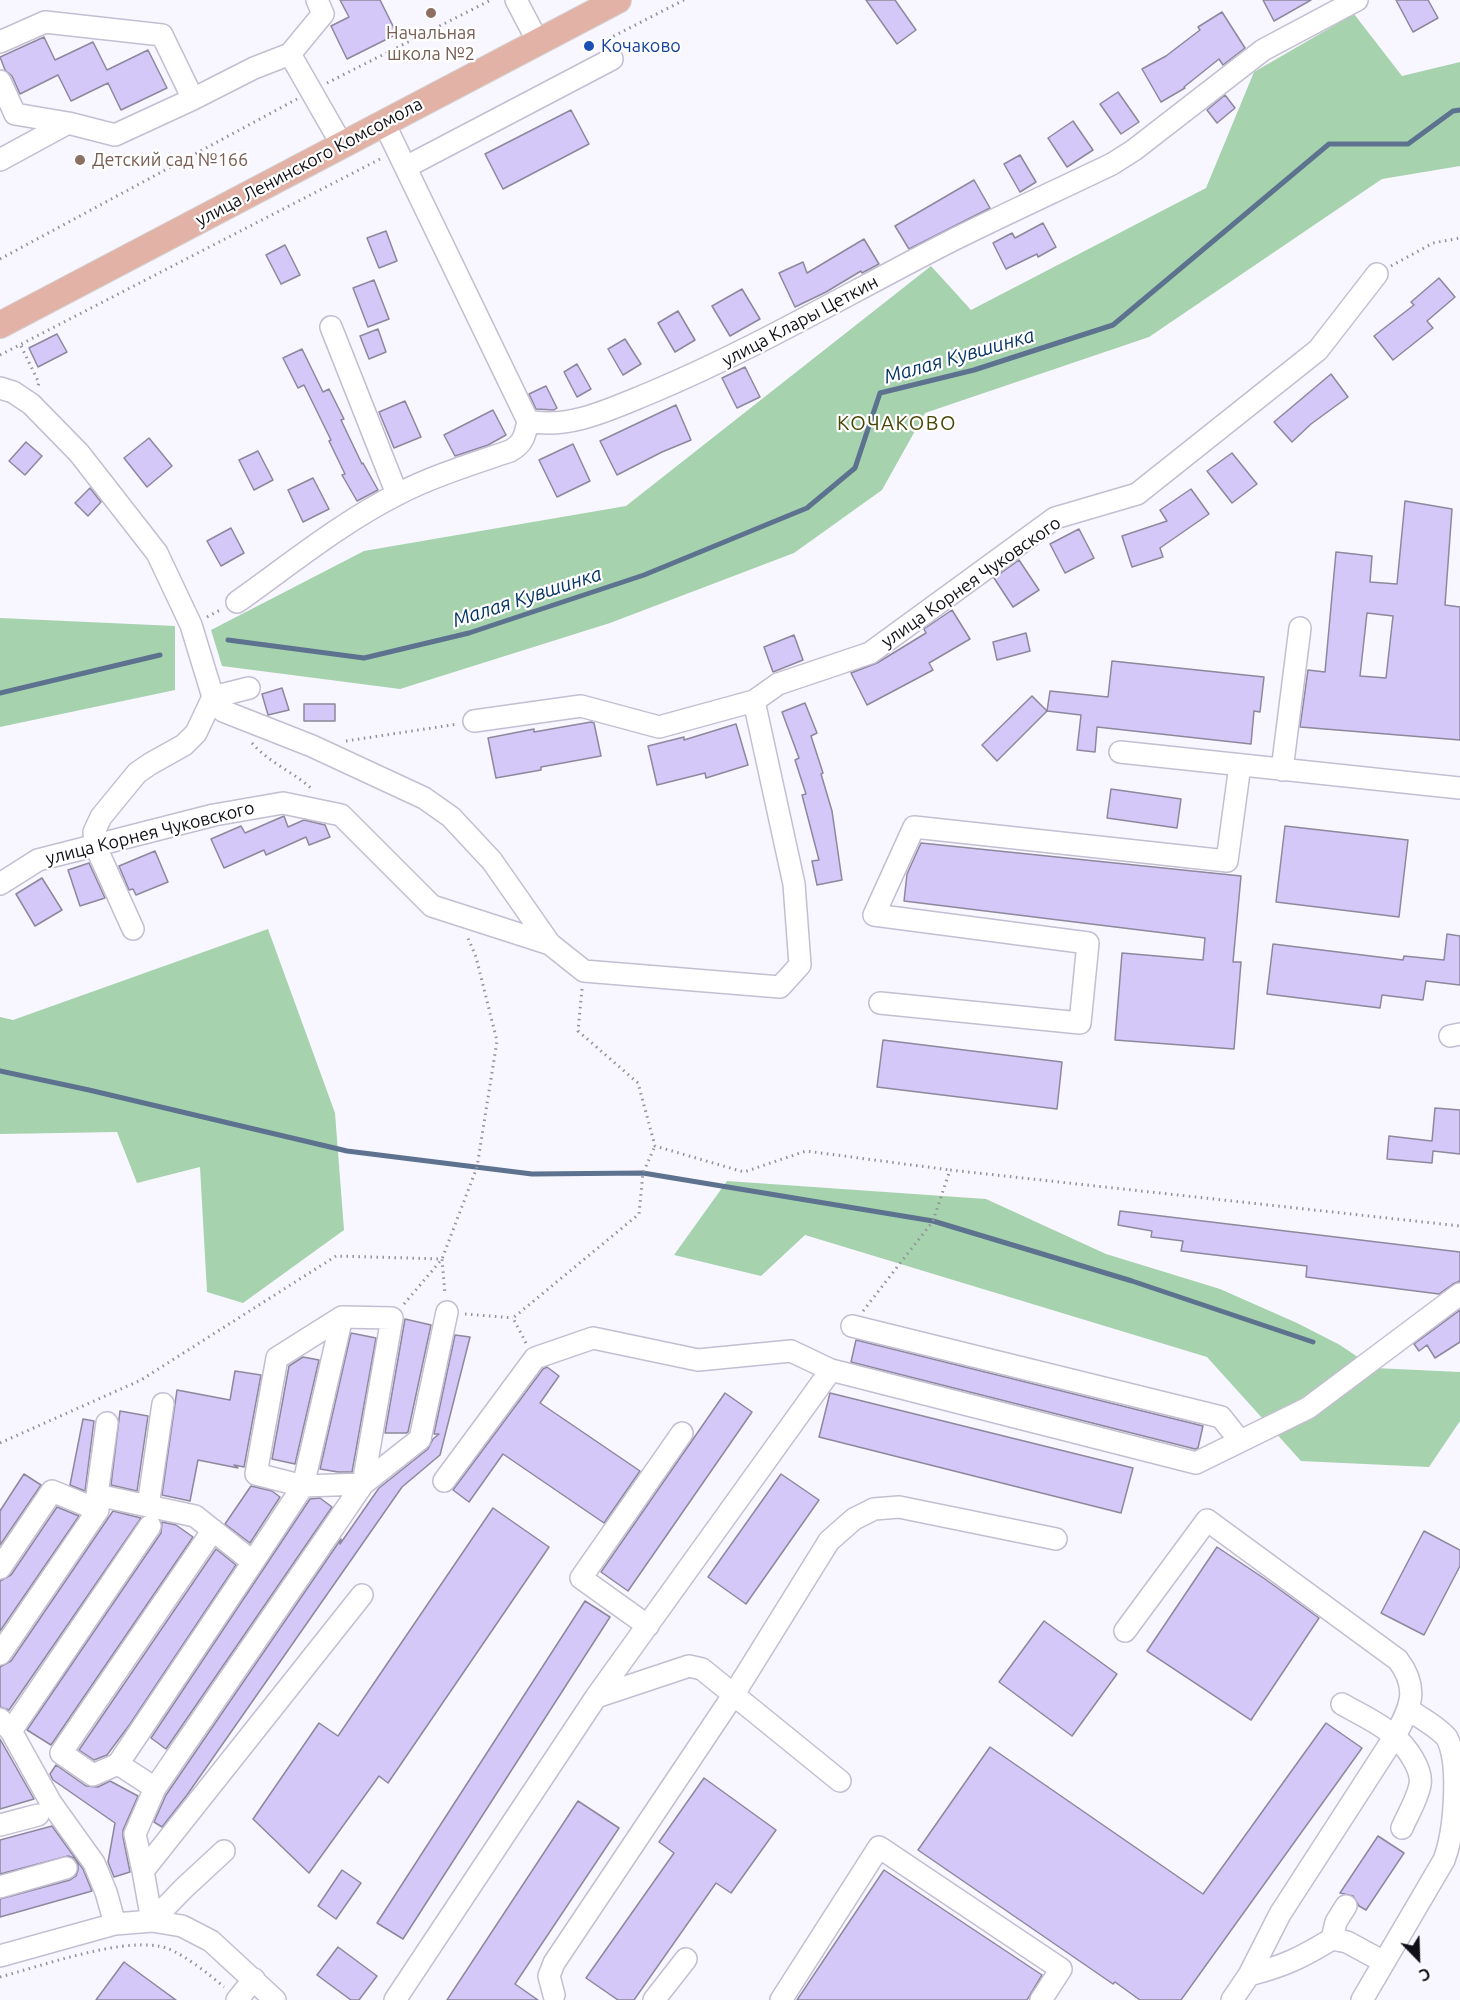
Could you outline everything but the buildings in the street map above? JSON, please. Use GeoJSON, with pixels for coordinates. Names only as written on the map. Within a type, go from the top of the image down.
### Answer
{"type":"FeatureCollection","features":[{"type":"Feature","properties":{"kind":"main road","name":"улица Ленинского Комсомола"},"geometry":{"type":"LineString","coordinates":[[2,320],[618,0]]}},
{"type":"Feature","properties":{"kind":"street"},"geometry":{"type":"LineString","coordinates":[[0,81],[15,114],[68,123],[115,135],[254,68],[290,54],[323,14],[317,0]]}},
{"type":"Feature","properties":{"kind":"street"},"geometry":{"type":"LineString","coordinates":[[516,0],[538,42]]}},
{"type":"Feature","properties":{"kind":"street","name":"улица Клары Цеткин"},"geometry":{"type":"LineString","coordinates":[[528,421],[540,424],[572,421],[610,409],[699,373],[760,343],[950,242],[1112,164],[1134,150],[1263,50],[1357,0]]}},
{"type":"Feature","properties":{"kind":"street"},"geometry":{"type":"LineString","coordinates":[[0,42],[45,22],[162,35],[193,99]]}},
{"type":"Feature","properties":{"kind":"street"},"geometry":{"type":"LineString","coordinates":[[402,158],[605,52]]}},
{"type":"Feature","properties":{"kind":"street"},"geometry":{"type":"LineString","coordinates":[[290,54],[342,145]]}},
{"type":"Feature","properties":{"kind":"street"},"geometry":{"type":"LineString","coordinates":[[0,160],[68,123]]}},
{"type":"Feature","properties":{"kind":"street"},"geometry":{"type":"LineString","coordinates":[[384,123],[528,421],[524,438],[519,446]]}},
{"type":"Feature","properties":{"kind":"street","name":"улица Корнея Чуковского"},"geometry":{"type":"LineString","coordinates":[[474,721],[581,706],[659,727],[754,701],[778,684],[870,653],[1055,518],[1137,494],[1318,350],[1377,274]]}},
{"type":"Feature","properties":{"kind":"street"},"geometry":{"type":"LineString","coordinates":[[331,327],[397,494]]}},
{"type":"Feature","properties":{"kind":"street"},"geometry":{"type":"LineString","coordinates":[[0,388],[13,392],[31,404],[79,453],[157,553],[191,625],[213,697],[223,711],[312,746],[424,798],[451,817],[492,861],[550,944],[584,971],[780,987],[800,965],[794,884],[754,701]]}},
{"type":"Feature","properties":{"kind":"street"},"geometry":{"type":"LineString","coordinates":[[237,602],[365,512],[397,494],[425,481],[510,451],[572,421]]}},
{"type":"Feature","properties":{"kind":"street"},"geometry":{"type":"LineString","coordinates":[[1282,770],[1300,628]]}},
{"type":"Feature","properties":{"kind":"street"},"geometry":{"type":"LineString","coordinates":[[133,929],[95,845],[94,832],[101,816],[137,773],[184,745],[195,733],[213,697],[249,688]]}},
{"type":"Feature","properties":{"kind":"street"},"geometry":{"type":"LineString","coordinates":[[1120,753],[1460,788]]}},
{"type":"Feature","properties":{"kind":"street"},"geometry":{"type":"LineString","coordinates":[[880,1003],[1080,1023],[1088,944],[874,915],[914,827],[1227,861],[1240,765]]}},
{"type":"Feature","properties":{"kind":"street","name":"улица Корнея Чуковского"},"geometry":{"type":"LineString","coordinates":[[0,884],[38,860],[214,814],[283,803],[341,816]]}},
{"type":"Feature","properties":{"kind":"street"},"geometry":{"type":"LineString","coordinates":[[341,816],[432,906],[550,944]]}},
{"type":"Feature","properties":{"kind":"street"},"geometry":{"type":"LineString","coordinates":[[444,1481],[535,1358],[593,1338],[698,1359],[791,1351],[831,1370],[1196,1463],[1308,1408],[1460,1294]]}},
{"type":"Feature","properties":{"kind":"street"},"geometry":{"type":"LineString","coordinates":[[153,1921],[135,1834],[155,1788],[363,1484],[420,1439],[447,1312]]}},
{"type":"Feature","properties":{"kind":"street"},"geometry":{"type":"LineString","coordinates":[[342,1317],[392,1318],[363,1484],[303,1486],[256,1474],[278,1358],[342,1317]]}},
{"type":"Feature","properties":{"kind":"street"},"geometry":{"type":"LineString","coordinates":[[213,1530],[61,1753],[93,1775],[118,1764],[303,1486],[342,1317]]}},
{"type":"Feature","properties":{"kind":"street"},"geometry":{"type":"LineString","coordinates":[[852,1326],[1221,1417],[1240,1441]]}},
{"type":"Feature","properties":{"kind":"street"},"geometry":{"type":"LineString","coordinates":[[395,2000],[596,1698],[831,1370]]}},
{"type":"Feature","properties":{"kind":"street"},"geometry":{"type":"LineString","coordinates":[[115,1924],[106,1892],[94,1863],[51,1803],[6,1725],[149,1516],[163,1404]]}},
{"type":"Feature","properties":{"kind":"street"},"geometry":{"type":"LineString","coordinates":[[108,1423],[97,1495],[149,1516],[195,1516],[253,1562]]}},
{"type":"Feature","properties":{"kind":"street"},"geometry":{"type":"LineString","coordinates":[[648,1626],[582,1578],[682,1433]]}},
{"type":"Feature","properties":{"kind":"street"},"geometry":{"type":"LineString","coordinates":[[0,1568],[52,1491],[98,1510],[0,1654]]}},
{"type":"Feature","properties":{"kind":"street"},"geometry":{"type":"LineString","coordinates":[[556,1998],[549,1976],[555,1963],[734,1694],[829,1541],[854,1519],[874,1509],[899,1507],[1056,1539]]}},
{"type":"Feature","properties":{"kind":"street"},"geometry":{"type":"LineString","coordinates":[[1125,1631],[1207,1520],[1398,1660],[1407,1672],[1411,1685],[1409,1710],[1395,1736],[1280,1914],[1249,1975],[1232,2000]]}},
{"type":"Feature","properties":{"kind":"street"},"geometry":{"type":"LineString","coordinates":[[143,1871],[362,1595]]}},
{"type":"Feature","properties":{"kind":"street"},"geometry":{"type":"LineString","coordinates":[[596,1698],[689,1666],[702,1669],[840,1781]]}},
{"type":"Feature","properties":{"kind":"street"},"geometry":{"type":"LineString","coordinates":[[1342,1704],[1395,1736],[1415,1761],[1420,1774],[1420,1783],[1416,1799],[1401,1828]]}},
{"type":"Feature","properties":{"kind":"street"},"geometry":{"type":"LineString","coordinates":[[1362,2000],[1444,1860],[1451,1841],[1458,1803],[1458,1768],[1451,1744],[1446,1736],[1409,1710]]}},
{"type":"Feature","properties":{"kind":"street"},"geometry":{"type":"LineString","coordinates":[[118,1764],[155,1788]]}},
{"type":"Feature","properties":{"kind":"street"},"geometry":{"type":"LineString","coordinates":[[0,1826],[38,1815]]}},
{"type":"Feature","properties":{"kind":"street"},"geometry":{"type":"LineString","coordinates":[[781,2000],[879,1847],[1061,1969],[1041,2000]]}},
{"type":"Feature","properties":{"kind":"street"},"geometry":{"type":"LineString","coordinates":[[153,1921],[224,1851]]}},
{"type":"Feature","properties":{"kind":"street"},"geometry":{"type":"LineString","coordinates":[[0,1887],[66,1868]]}},
{"type":"Feature","properties":{"kind":"street"},"geometry":{"type":"LineString","coordinates":[[1332,1939],[1336,1922],[1346,1906]]}},
{"type":"Feature","properties":{"kind":"street"},"geometry":{"type":"LineString","coordinates":[[0,1956],[115,1924],[153,1921],[182,1926],[212,1941],[275,2000]]}},
{"type":"Feature","properties":{"kind":"street"},"geometry":{"type":"LineString","coordinates":[[1249,1975],[1282,1966],[1332,1939],[1347,1942],[1384,1962]]}},
{"type":"Feature","properties":{"kind":"street"},"geometry":{"type":"LineString","coordinates":[[654,2000],[686,1959]]}},
{"type":"Feature","properties":{"kind":"street"},"geometry":{"type":"LineString","coordinates":[[237,1999],[254,1979]]}},
{"type":"Feature","properties":{"kind":"path"},"geometry":{"type":"LineString","coordinates":[[0,259],[312,91],[491,0]]}},
{"type":"Feature","properties":{"kind":"path"},"geometry":{"type":"LineString","coordinates":[[605,52],[684,0]]}},
{"type":"Feature","properties":{"kind":"path"},"geometry":{"type":"LineString","coordinates":[[0,355],[402,158]]}},
{"type":"Feature","properties":{"kind":"path"},"geometry":{"type":"LineString","coordinates":[[1377,274],[1433,243],[1460,238]]}},
{"type":"Feature","properties":{"kind":"path"},"geometry":{"type":"LineString","coordinates":[[20,345],[39,383],[31,404]]}},
{"type":"Feature","properties":{"kind":"path"},"geometry":{"type":"LineString","coordinates":[[191,625],[237,602]]}},
{"type":"Feature","properties":{"kind":"path"},"geometry":{"type":"LineString","coordinates":[[312,746],[474,721]]}},
{"type":"Feature","properties":{"kind":"path"},"geometry":{"type":"LineString","coordinates":[[245,736],[260,753],[305,782],[341,816]]}},
{"type":"Feature","properties":{"kind":"path"},"geometry":{"type":"LineString","coordinates":[[392,1318],[442,1259],[477,1167],[497,1041],[476,957],[458,914]]}},
{"type":"Feature","properties":{"kind":"path"},"geometry":{"type":"LineString","coordinates":[[442,1259],[447,1312],[513,1318],[639,1214],[643,1173],[655,1146],[638,1083],[578,1031],[584,971]]}},
{"type":"Feature","properties":{"kind":"path"},"geometry":{"type":"LineString","coordinates":[[655,1146],[744,1172],[806,1151],[950,1170],[1460,1226]]}},
{"type":"Feature","properties":{"kind":"path"},"geometry":{"type":"LineString","coordinates":[[852,1326],[933,1221],[950,1170]]}},
{"type":"Feature","properties":{"kind":"path"},"geometry":{"type":"LineString","coordinates":[[0,1443],[141,1380],[336,1256],[442,1259]]}},
{"type":"Feature","properties":{"kind":"path"},"geometry":{"type":"LineString","coordinates":[[513,1318],[535,1358]]}},
{"type":"Feature","properties":{"kind":"path"},"geometry":{"type":"LineString","coordinates":[[0,1977],[82,1955],[134,1945],[160,1946],[199,1966],[237,1999]]}},
{"type":"Feature","properties":{"kind":"green space"},"geometry":{"type":"Polygon","coordinates":[[[1354,14],[1402,76],[1460,62],[1460,166],[1382,179],[1149,337],[925,413],[882,490],[794,553],[610,623],[400,689],[222,666],[211,630],[364,551],[626,506],[931,266],[971,310],[1206,188],[1254,72],[1354,14]]]}},
{"type":"Feature","properties":{"kind":"green space"},"geometry":{"type":"Polygon","coordinates":[[[0,618],[175,626],[175,690],[0,727],[0,618]]]}},
{"type":"Feature","properties":{"kind":"green space"},"geometry":{"type":"Polygon","coordinates":[[[268,929],[335,1113],[344,1230],[243,1303],[207,1292],[200,1167],[137,1183],[117,1132],[0,1134],[0,1017],[13,1020],[268,929]]]}},
{"type":"Feature","properties":{"kind":"green space"},"geometry":{"type":"Polygon","coordinates":[[[727,1181],[986,1199],[1106,1254],[1220,1289],[1340,1345],[1374,1368],[1460,1372],[1460,1421],[1429,1467],[1301,1461],[1207,1357],[805,1235],[761,1276],[674,1255],[727,1181]]]}},
{"type":"Feature","properties":{"kind":"waterway","name":"Малая Кувшинка"},"geometry":{"type":"LineString","coordinates":[[228,640],[364,658],[469,633],[644,575],[807,508],[855,468],[880,393],[974,370],[1113,325],[1329,144],[1408,144],[1453,111],[1460,110]]}},
{"type":"Feature","properties":{"kind":"waterway","name":"Малая Кувшинка"},"geometry":{"type":"LineString","coordinates":[[0,693],[160,655]]}},
{"type":"Feature","properties":{"kind":"waterway"},"geometry":{"type":"LineString","coordinates":[[0,1071],[347,1151],[532,1174],[643,1173],[933,1221],[1132,1281],[1313,1342]]}},
{"type":"Feature","properties":{"kind":"place","name":"Начальная школа №2"},"geometry":{"type":"Point","coordinates":[431,13]}},
{"type":"Feature","properties":{"kind":"place","name":"Кочаково"},"geometry":{"type":"Point","coordinates":[589,46]}},
{"type":"Feature","properties":{"kind":"place","name":"Детский сад №166"},"geometry":{"type":"Point","coordinates":[80,160]}},
{"type":"Feature","properties":{"kind":"district","name":"КОЧАКОВО"},"geometry":{"type":"Point","coordinates":[897,423]}}]}
